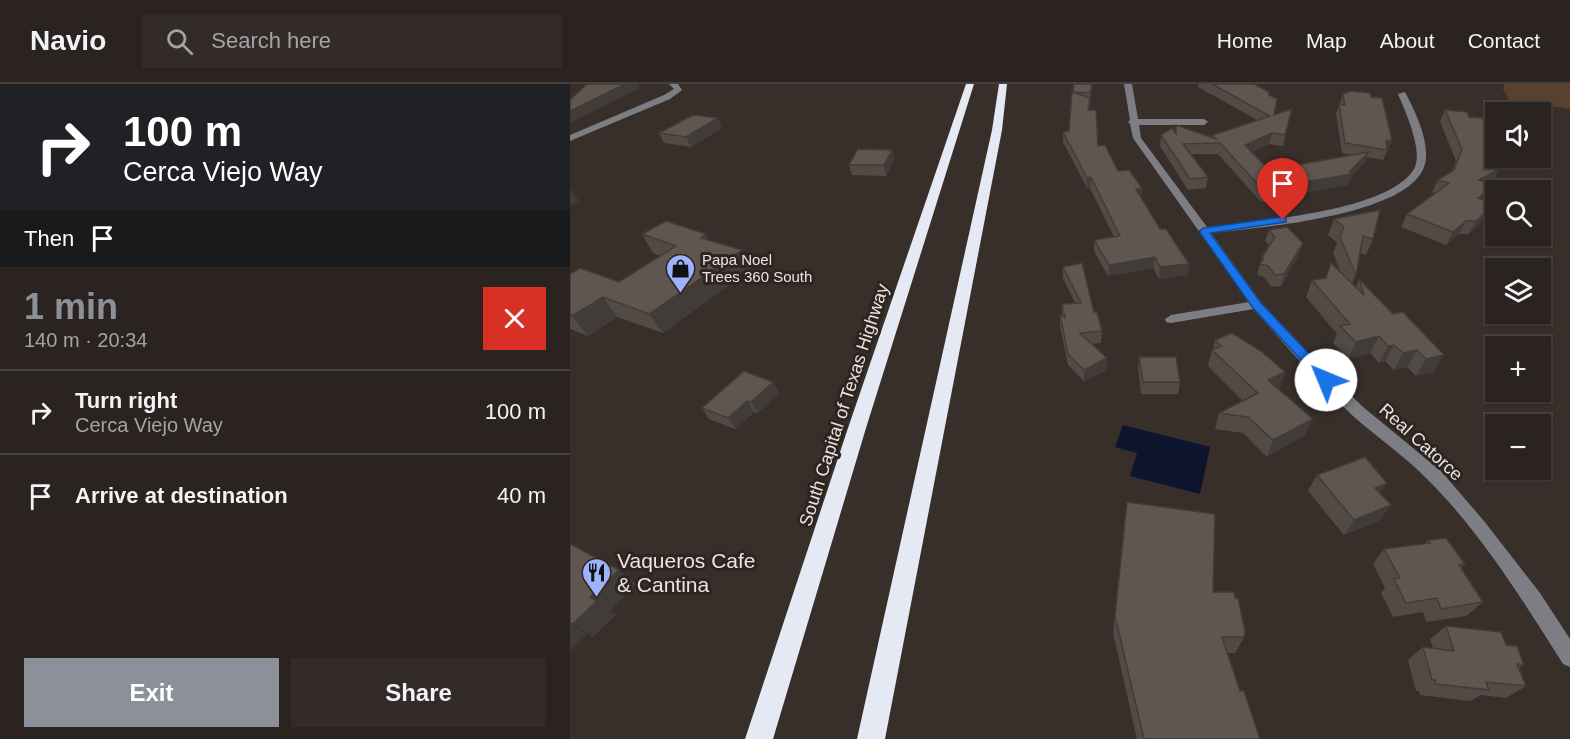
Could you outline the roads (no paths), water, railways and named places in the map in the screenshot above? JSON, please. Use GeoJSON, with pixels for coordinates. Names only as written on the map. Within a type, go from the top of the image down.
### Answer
{"type":"FeatureCollection","features":[{"type":"Feature","properties":{"kind":"highway","name":"South Capital of Texas Highway"},"geometry":{"type":"LineString","coordinates":[[759,739],[970,84]]}},
{"type":"Feature","properties":{"kind":"highway"},"geometry":{"type":"LineString","coordinates":[[871,739],[997,130],[1003,84]]}},
{"type":"Feature","properties":{"kind":"street"},"geometry":{"type":"LineString","coordinates":[[570,138],[667,97],[678,90],[678,87],[673,84]]}},
{"type":"Feature","properties":{"kind":"street","name":"Real Catorce"},"geometry":{"type":"LineString","coordinates":[[1128,84],[1132,122],[1137,138],[1257,305],[1295,348],[1358,411],[1435,476],[1478,526],[1533,600],[1570,657]]}},
{"type":"Feature","properties":{"kind":"street"},"geometry":{"type":"LineString","coordinates":[[1204,231],[1347,210],[1383,198],[1403,185],[1419,168],[1421,151],[1402,94]]}},
{"type":"Feature","properties":{"kind":"street"},"geometry":{"type":"LineString","coordinates":[[1132,122],[1204,122]]}},
{"type":"Feature","properties":{"kind":"street"},"geometry":{"type":"LineString","coordinates":[[1171,318],[1257,305]]}},
{"type":"Feature","properties":{"kind":"water"},"geometry":{"type":"Polygon","coordinates":[[[1123,425],[1210,447],[1200,494],[1130,476],[1137,453],[1115,447],[1123,425]]]}},
{"type":"Feature","properties":{"kind":"place","name":"Papa Noel Trees 360 South"},"geometry":{"type":"Point","coordinates":[681,294]}},
{"type":"Feature","properties":{"kind":"place","name":"Vaqueros Cafe & Cantina"},"geometry":{"type":"Point","coordinates":[596,598]}}]}
